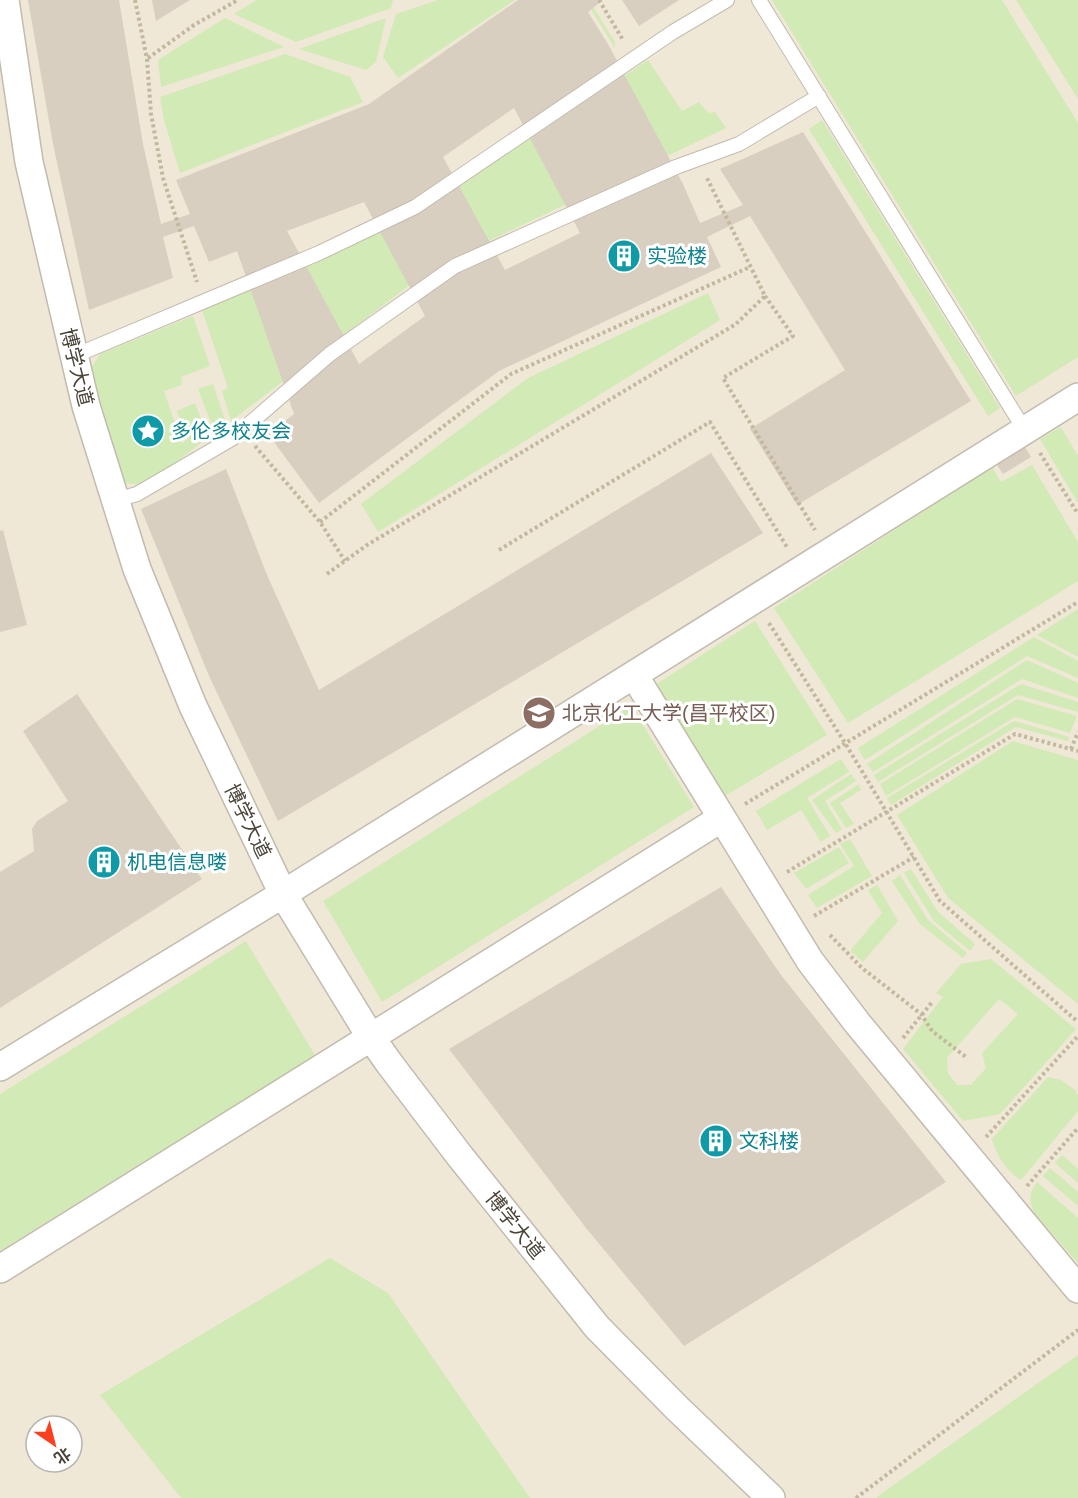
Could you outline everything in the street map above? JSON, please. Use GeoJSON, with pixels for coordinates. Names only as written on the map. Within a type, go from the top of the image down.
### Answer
{"type":"FeatureCollection","features":[{"type":"Feature","properties":{"kind":"street","name":"博学大道"},"geometry":{"type":"LineString","coordinates":[[4,0],[28,162],[86,406],[137,569],[193,706],[283,894],[370,1036],[459,1155],[597,1327],[771,1498]]}},
{"type":"Feature","properties":{"kind":"street"},"geometry":{"type":"LineString","coordinates":[[0,1067],[283,894],[1078,397]]}},
{"type":"Feature","properties":{"kind":"street"},"geometry":{"type":"LineString","coordinates":[[633,675],[810,961],[887,1060],[1078,1289]]}},
{"type":"Feature","properties":{"kind":"street"},"geometry":{"type":"LineString","coordinates":[[0,1269],[722,818]]}},
{"type":"Feature","properties":{"kind":"lane"},"geometry":{"type":"LineString","coordinates":[[74,356],[320,253],[415,207],[673,32],[727,0]]}},
{"type":"Feature","properties":{"kind":"lane"},"geometry":{"type":"LineString","coordinates":[[759,0],[1024,429]]}},
{"type":"Feature","properties":{"kind":"lane"},"geometry":{"type":"LineString","coordinates":[[116,500],[137,494],[233,438],[330,354],[454,266],[697,159],[739,144],[819,96]]}},
{"type":"Feature","properties":{"kind":"path"},"geometry":{"type":"LineString","coordinates":[[135,0],[147,58],[151,114],[163,178],[203,303]]}},
{"type":"Feature","properties":{"kind":"path"},"geometry":{"type":"LineString","coordinates":[[147,58],[194,25],[238,0]]}},
{"type":"Feature","properties":{"kind":"path"},"geometry":{"type":"LineString","coordinates":[[599,0],[635,59]]}},
{"type":"Feature","properties":{"kind":"path"},"geometry":{"type":"LineString","coordinates":[[697,159],[765,296],[793,336],[723,378],[820,539]]}},
{"type":"Feature","properties":{"kind":"path"},"geometry":{"type":"LineString","coordinates":[[320,522],[510,374],[750,267]]}},
{"type":"Feature","properties":{"kind":"path"},"geometry":{"type":"LineString","coordinates":[[327,574],[367,545],[736,324],[765,296]]}},
{"type":"Feature","properties":{"kind":"path"},"geometry":{"type":"LineString","coordinates":[[499,550],[710,422],[792,555]]}},
{"type":"Feature","properties":{"kind":"path"},"geometry":{"type":"LineString","coordinates":[[1024,429],[1078,513]]}},
{"type":"Feature","properties":{"kind":"path"},"geometry":{"type":"LineString","coordinates":[[242,430],[320,522],[345,561]]}},
{"type":"Feature","properties":{"kind":"path"},"geometry":{"type":"LineString","coordinates":[[755,599],[940,901],[1078,1022]]}},
{"type":"Feature","properties":{"kind":"path"},"geometry":{"type":"LineString","coordinates":[[722,818],[1078,602]]}},
{"type":"Feature","properties":{"kind":"path"},"geometry":{"type":"LineString","coordinates":[[1071,749],[1078,732]]}},
{"type":"Feature","properties":{"kind":"path"},"geometry":{"type":"LineString","coordinates":[[763,887],[1015,734],[1078,752]]}},
{"type":"Feature","properties":{"kind":"path"},"geometry":{"type":"LineString","coordinates":[[814,916],[914,857]]}},
{"type":"Feature","properties":{"kind":"path"},"geometry":{"type":"LineString","coordinates":[[788,872],[793,881]]}},
{"type":"Feature","properties":{"kind":"path"},"geometry":{"type":"LineString","coordinates":[[809,907],[819,923]]}},
{"type":"Feature","properties":{"kind":"path"},"geometry":{"type":"LineString","coordinates":[[825,930],[862,968],[921,1014],[932,1031],[966,1057]]}},
{"type":"Feature","properties":{"kind":"path"},"geometry":{"type":"LineString","coordinates":[[887,1060],[933,1001]]}},
{"type":"Feature","properties":{"kind":"path"},"geometry":{"type":"LineString","coordinates":[[968,1157],[1078,1036]]}},
{"type":"Feature","properties":{"kind":"path"},"geometry":{"type":"LineString","coordinates":[[1010,1207],[1078,1128]]}},
{"type":"Feature","properties":{"kind":"path"},"geometry":{"type":"LineString","coordinates":[[856,1498],[1078,1330]]}},
{"type":"Feature","properties":{"kind":"shaded area","name":"北京化工大学(昌平校区)"},"geometry":{"type":"Polygon","coordinates":[[[0,0],[1078,0],[1078,1498],[0,1498],[0,0]]]}},
{"type":"Feature","properties":{"kind":"green space"},"geometry":{"type":"Polygon","coordinates":[[[257,0],[393,0],[391,8],[296,42],[234,14],[257,0]]]}},
{"type":"Feature","properties":{"kind":"green space"},"geometry":{"type":"Polygon","coordinates":[[[438,0],[515,0],[398,78],[383,57],[396,14],[438,0]]]}},
{"type":"Feature","properties":{"kind":"green space"},"geometry":{"type":"Polygon","coordinates":[[[585,0],[589,0],[615,42],[615,48],[585,0]]]}},
{"type":"Feature","properties":{"kind":"green space"},"geometry":{"type":"Polygon","coordinates":[[[772,0],[1002,0],[1078,123],[1078,357],[1016,396],[772,0]]]}},
{"type":"Feature","properties":{"kind":"green space"},"geometry":{"type":"Polygon","coordinates":[[[1016,0],[1078,0],[1078,99],[1016,0]]]}},
{"type":"Feature","properties":{"kind":"green space"},"geometry":{"type":"Polygon","coordinates":[[[225,18],[284,47],[161,87],[158,60],[225,18]]]}},
{"type":"Feature","properties":{"kind":"green space"},"geometry":{"type":"Polygon","coordinates":[[[386,18],[376,62],[366,70],[299,49],[386,18]]]}},
{"type":"Feature","properties":{"kind":"green space"},"geometry":{"type":"Polygon","coordinates":[[[285,54],[350,77],[363,102],[180,173],[164,120],[160,97],[285,54]]]}},
{"type":"Feature","properties":{"kind":"green space"},"geometry":{"type":"Polygon","coordinates":[[[648,60],[682,111],[699,102],[708,113],[715,112],[726,128],[432,268],[231,421],[222,391],[228,388],[202,310],[409,218],[648,60]]]}},
{"type":"Feature","properties":{"kind":"green space"},"geometry":{"type":"Polygon","coordinates":[[[822,120],[1000,408],[988,416],[809,129],[822,120]]]}},
{"type":"Feature","properties":{"kind":"green space"},"geometry":{"type":"Polygon","coordinates":[[[708,293],[720,320],[378,532],[361,504],[528,378],[708,293]]]}},
{"type":"Feature","properties":{"kind":"green space"},"geometry":{"type":"Polygon","coordinates":[[[193,316],[210,366],[181,377],[182,385],[164,391],[182,444],[187,439],[177,411],[195,403],[204,427],[211,423],[198,389],[213,384],[226,423],[147,485],[123,483],[85,378],[100,354],[193,316]]]}},
{"type":"Feature","properties":{"kind":"green space"},"geometry":{"type":"Polygon","coordinates":[[[1061,427],[1078,456],[1078,503],[1040,439],[1061,427]]]}},
{"type":"Feature","properties":{"kind":"green space"},"geometry":{"type":"Polygon","coordinates":[[[1032,465],[1078,542],[1078,581],[848,723],[774,608],[992,467],[1001,482],[1032,465]]]}},
{"type":"Feature","properties":{"kind":"green space"},"geometry":{"type":"Polygon","coordinates":[[[1078,609],[1078,657],[1037,635],[1078,609]]]}},
{"type":"Feature","properties":{"kind":"green space"},"geometry":{"type":"Polygon","coordinates":[[[755,621],[827,735],[725,796],[655,685],[755,621]]]}},
{"type":"Feature","properties":{"kind":"green space"},"geometry":{"type":"Polygon","coordinates":[[[1034,637],[1078,661],[1078,678],[1027,656],[865,760],[858,748],[1034,637]]]}},
{"type":"Feature","properties":{"kind":"green space"},"geometry":{"type":"Polygon","coordinates":[[[1027,660],[1078,683],[1078,698],[1022,679],[873,772],[867,764],[1027,660]]]}},
{"type":"Feature","properties":{"kind":"green space"},"geometry":{"type":"Polygon","coordinates":[[[1021,684],[1078,702],[1078,712],[1018,695],[878,782],[874,775],[1021,684]]]}},
{"type":"Feature","properties":{"kind":"green space"},"geometry":{"type":"Polygon","coordinates":[[[1017,699],[1077,716],[1070,733],[1015,717],[886,796],[880,784],[1017,699]]]}},
{"type":"Feature","properties":{"kind":"green space"},"geometry":{"type":"Polygon","coordinates":[[[631,706],[694,807],[382,1002],[323,901],[631,706]]]}},
{"type":"Feature","properties":{"kind":"green space"},"geometry":{"type":"Polygon","coordinates":[[[1014,721],[1069,737],[1068,741],[1016,727],[891,805],[887,798],[1014,721]]]}},
{"type":"Feature","properties":{"kind":"green space"},"geometry":{"type":"Polygon","coordinates":[[[1013,741],[1078,760],[1078,1004],[948,898],[897,815],[1013,741]]]}},
{"type":"Feature","properties":{"kind":"green space"},"geometry":{"type":"Polygon","coordinates":[[[841,759],[849,772],[807,798],[830,836],[821,842],[801,810],[767,830],[756,811],[841,759]]]}},
{"type":"Feature","properties":{"kind":"green space"},"geometry":{"type":"Polygon","coordinates":[[[851,774],[856,781],[825,801],[842,829],[836,833],[812,800],[851,774]]]}},
{"type":"Feature","properties":{"kind":"green space"},"geometry":{"type":"Polygon","coordinates":[[[859,784],[861,790],[840,803],[854,824],[846,828],[830,803],[859,784]]]}},
{"type":"Feature","properties":{"kind":"green space"},"geometry":{"type":"Polygon","coordinates":[[[850,839],[872,876],[817,908],[808,895],[854,866],[840,844],[850,839]]]}},
{"type":"Feature","properties":{"kind":"green space"},"geometry":{"type":"Polygon","coordinates":[[[839,847],[849,863],[806,889],[794,873],[839,847]]]}},
{"type":"Feature","properties":{"kind":"green space"},"geometry":{"type":"Polygon","coordinates":[[[911,869],[938,912],[975,944],[970,951],[934,921],[904,873],[911,869]]]}},
{"type":"Feature","properties":{"kind":"green space"},"geometry":{"type":"Polygon","coordinates":[[[900,875],[928,920],[967,953],[963,958],[920,924],[892,881],[900,875]]]}},
{"type":"Feature","properties":{"kind":"green space"},"geometry":{"type":"Polygon","coordinates":[[[877,885],[898,921],[863,962],[850,951],[882,913],[868,890],[877,885]]]}},
{"type":"Feature","properties":{"kind":"green space"},"geometry":{"type":"Polygon","coordinates":[[[246,941],[315,1055],[0,1251],[0,1094],[246,941]]]}},
{"type":"Feature","properties":{"kind":"green space"},"geometry":{"type":"Polygon","coordinates":[[[991,959],[1076,1029],[1000,1114],[963,1121],[903,1049],[943,997],[936,993],[961,964],[991,959]],[[999,999],[947,1058],[948,1073],[957,1085],[971,1085],[986,1068],[982,1053],[1018,1014],[999,999]]]}},
{"type":"Feature","properties":{"kind":"green space"},"geometry":{"type":"Polygon","coordinates":[[[1048,1077],[1061,1080],[1075,1090],[1078,1096],[1078,1111],[1021,1180],[1002,1162],[992,1139],[1048,1077]]]}},
{"type":"Feature","properties":{"kind":"green space"},"geometry":{"type":"Polygon","coordinates":[[[1062,1155],[1078,1169],[1078,1183],[1055,1163],[1062,1155]]]}},
{"type":"Feature","properties":{"kind":"green space"},"geometry":{"type":"Polygon","coordinates":[[[1050,1168],[1078,1192],[1078,1206],[1043,1176],[1050,1168]]]}},
{"type":"Feature","properties":{"kind":"green space"},"geometry":{"type":"Polygon","coordinates":[[[1037,1182],[1078,1218],[1078,1263],[1034,1213],[1031,1197],[1032,1189],[1037,1182]]]}},
{"type":"Feature","properties":{"kind":"green space"},"geometry":{"type":"Polygon","coordinates":[[[330,1258],[388,1293],[530,1498],[181,1498],[100,1395],[330,1258]]]}},
{"type":"Feature","properties":{"kind":"green space"},"geometry":{"type":"Polygon","coordinates":[[[1078,1355],[1078,1498],[877,1498],[878,1496],[1078,1355]]]}},
{"type":"Feature","properties":{"kind":"building","name":"实验楼"},"geometry":{"type":"Polygon","coordinates":[[[28,0],[119,0],[143,144],[161,224],[190,214],[176,180],[369,104],[518,0],[603,0],[588,12],[608,44],[683,184],[700,223],[743,205],[720,169],[803,132],[971,401],[797,505],[750,429],[845,370],[750,216],[707,237],[721,267],[499,371],[319,503],[268,434],[294,414],[237,251],[209,262],[194,226],[163,237],[173,278],[89,310],[53,144],[28,0]],[[514,108],[443,157],[505,270],[580,233],[514,108]],[[364,202],[287,231],[359,364],[425,316],[364,202]]]}},
{"type":"Feature","properties":{"kind":"building"},"geometry":{"type":"Polygon","coordinates":[[[152,0],[190,0],[156,21],[152,0]]]}},
{"type":"Feature","properties":{"kind":"building"},"geometry":{"type":"Polygon","coordinates":[[[622,0],[679,0],[639,26],[622,0]]]}},
{"type":"Feature","properties":{"kind":"building"},"geometry":{"type":"Polygon","coordinates":[[[1022,442],[1031,457],[1003,474],[993,459],[1022,442]]]}},
{"type":"Feature","properties":{"kind":"building"},"geometry":{"type":"Polygon","coordinates":[[[711,453],[763,533],[278,821],[209,676],[141,509],[226,469],[267,575],[319,690],[711,453]]]}},
{"type":"Feature","properties":{"kind":"building"},"geometry":{"type":"Polygon","coordinates":[[[3,530],[27,625],[0,632],[0,531],[3,530]]]}},
{"type":"Feature","properties":{"kind":"building","name":"机电信息喽"},"geometry":{"type":"Polygon","coordinates":[[[77,694],[202,879],[0,1008],[0,872],[34,851],[32,829],[37,821],[68,801],[23,731],[77,694]]]}},
{"type":"Feature","properties":{"kind":"building","name":"文科楼"},"geometry":{"type":"Polygon","coordinates":[[[721,887],[781,975],[946,1182],[684,1346],[586,1228],[449,1049],[721,887]]]}},
{"type":"Feature","properties":{"kind":"place","name":"实验楼"},"geometry":{"type":"Point","coordinates":[624,256]}},
{"type":"Feature","properties":{"kind":"place","name":"多伦多校友会"},"geometry":{"type":"Point","coordinates":[148,431]}},
{"type":"Feature","properties":{"kind":"place","name":"北京化工大学(昌平校区)"},"geometry":{"type":"Point","coordinates":[539,713]}},
{"type":"Feature","properties":{"kind":"place","name":"机电信息喽"},"geometry":{"type":"Point","coordinates":[104,862]}},
{"type":"Feature","properties":{"kind":"place","name":"文科楼"},"geometry":{"type":"Point","coordinates":[716,1141]}}]}
